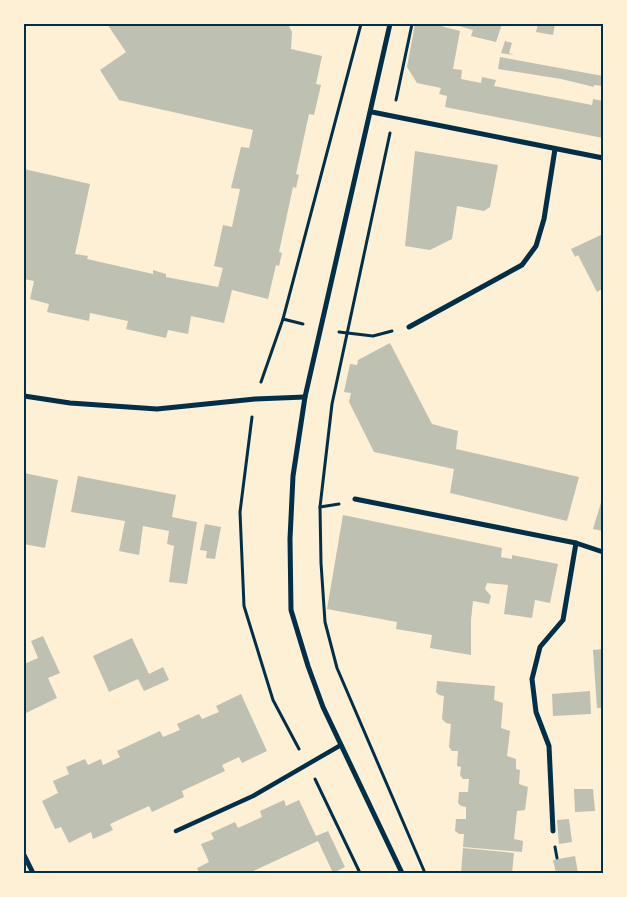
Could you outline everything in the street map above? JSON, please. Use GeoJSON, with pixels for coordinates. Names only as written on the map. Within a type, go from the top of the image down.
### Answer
{"type":"FeatureCollection","features":[{"type":"Feature","properties":{"kind":"street"},"geometry":{"type":"LineString","coordinates":[[390,24],[372,112],[305,397],[293,476],[290,540],[291,610],[323,707],[402,873]]}},
{"type":"Feature","properties":{"kind":"street"},"geometry":{"type":"LineString","coordinates":[[372,112],[603,158]]}},
{"type":"Feature","properties":{"kind":"street"},"geometry":{"type":"LineString","coordinates":[[409,327],[522,266],[536,246],[544,219],[555,149]]}},
{"type":"Feature","properties":{"kind":"street"},"geometry":{"type":"LineString","coordinates":[[24,396],[70,403],[157,409],[254,399],[305,397]]}},
{"type":"Feature","properties":{"kind":"street"},"geometry":{"type":"LineString","coordinates":[[356,499],[576,544],[603,552]]}},
{"type":"Feature","properties":{"kind":"street"},"geometry":{"type":"LineString","coordinates":[[553,831],[549,746],[536,712],[532,679],[540,647],[563,620],[576,544]]}},
{"type":"Feature","properties":{"kind":"street"},"geometry":{"type":"LineString","coordinates":[[176,831],[253,796],[308,766],[341,745]]}},
{"type":"Feature","properties":{"kind":"street"},"geometry":{"type":"LineString","coordinates":[[24,855],[33,873]]}},
{"type":"Feature","properties":{"kind":"path"},"geometry":{"type":"LineString","coordinates":[[360,873],[274,700],[244,606],[240,512],[254,399],[283,319],[361,24]]}},
{"type":"Feature","properties":{"kind":"path"},"geometry":{"type":"LineString","coordinates":[[412,24],[394,117],[332,404],[320,507],[325,622],[337,668],[425,873]]}},
{"type":"Feature","properties":{"kind":"path"},"geometry":{"type":"LineString","coordinates":[[348,333],[373,336]]}},
{"type":"Feature","properties":{"kind":"building"},"geometry":{"type":"Polygon","coordinates":[[[107,24],[288,24],[292,32],[291,49],[322,56],[316,84],[321,85],[314,115],[309,114],[296,174],[299,175],[296,188],[293,187],[279,252],[282,253],[279,266],[276,265],[268,299],[232,290],[224,323],[191,316],[188,334],[168,330],[166,338],[126,329],[128,321],[90,313],[89,321],[47,312],[49,304],[30,299],[34,281],[24,279],[24,169],[90,184],[75,254],[88,256],[87,259],[153,274],[153,270],[166,274],[166,277],[218,287],[223,268],[214,266],[223,225],[232,227],[240,189],[231,188],[241,147],[249,148],[253,130],[119,100],[100,70],[126,52],[107,24]]]}},
{"type":"Feature","properties":{"kind":"building"},"geometry":{"type":"Polygon","coordinates":[[[415,24],[433,24],[460,31],[453,69],[462,70],[461,79],[481,83],[482,77],[496,80],[494,86],[592,105],[593,99],[603,101],[603,138],[445,107],[447,96],[439,94],[441,88],[417,83],[407,67],[415,24]]]}},
{"type":"Feature","properties":{"kind":"building"},"geometry":{"type":"Polygon","coordinates":[[[452,24],[502,24],[496,42],[471,36],[473,30],[452,24]]]}},
{"type":"Feature","properties":{"kind":"building"},"geometry":{"type":"Polygon","coordinates":[[[538,24],[555,24],[553,35],[536,32],[538,24]]]}},
{"type":"Feature","properties":{"kind":"building"},"geometry":{"type":"Polygon","coordinates":[[[505,41],[512,43],[509,53],[514,55],[501,53],[505,41]]]}},
{"type":"Feature","properties":{"kind":"building"},"geometry":{"type":"Polygon","coordinates":[[[500,57],[603,76],[603,86],[594,85],[594,87],[561,79],[498,69],[500,57]]]}},
{"type":"Feature","properties":{"kind":"building"},"geometry":{"type":"Polygon","coordinates":[[[415,151],[498,165],[490,207],[484,211],[457,206],[452,239],[430,250],[405,246],[415,151]]]}},
{"type":"Feature","properties":{"kind":"building"},"geometry":{"type":"Polygon","coordinates":[[[603,234],[603,291],[602,289],[597,292],[578,255],[575,257],[571,249],[603,234]]]}},
{"type":"Feature","properties":{"kind":"building"},"geometry":{"type":"Polygon","coordinates":[[[390,343],[432,424],[458,431],[456,449],[579,477],[567,521],[450,493],[454,469],[374,452],[349,402],[351,393],[344,392],[350,364],[357,365],[358,360],[390,343]]]}},
{"type":"Feature","properties":{"kind":"building"},"geometry":{"type":"Polygon","coordinates":[[[24,473],[58,480],[45,548],[24,544],[24,473]]]}},
{"type":"Feature","properties":{"kind":"building"},"geometry":{"type":"Polygon","coordinates":[[[78,476],[176,495],[172,517],[197,522],[187,584],[169,582],[174,546],[167,544],[169,531],[143,526],[139,555],[119,551],[125,521],[71,512],[78,476]]]}},
{"type":"Feature","properties":{"kind":"building"},"geometry":{"type":"Polygon","coordinates":[[[603,496],[603,531],[593,529],[603,496]]]}},
{"type":"Feature","properties":{"kind":"building"},"geometry":{"type":"Polygon","coordinates":[[[343,515],[502,548],[501,557],[512,559],[512,555],[558,564],[550,603],[535,600],[532,618],[504,614],[508,585],[487,583],[485,589],[491,596],[489,604],[473,601],[471,655],[430,648],[432,635],[396,629],[397,622],[327,609],[343,515]]]}},
{"type":"Feature","properties":{"kind":"building"},"geometry":{"type":"Polygon","coordinates":[[[205,524],[221,527],[215,559],[206,558],[207,551],[200,550],[205,524]]]}},
{"type":"Feature","properties":{"kind":"building"},"geometry":{"type":"Polygon","coordinates":[[[43,636],[60,673],[48,678],[57,698],[24,714],[24,664],[38,658],[31,641],[43,636]]]}},
{"type":"Feature","properties":{"kind":"building"},"geometry":{"type":"Polygon","coordinates":[[[132,638],[149,674],[163,667],[169,680],[144,691],[138,679],[109,692],[93,656],[132,638]]]}},
{"type":"Feature","properties":{"kind":"building"},"geometry":{"type":"Polygon","coordinates":[[[603,649],[603,708],[597,708],[593,650],[603,649]]]}},
{"type":"Feature","properties":{"kind":"building"},"geometry":{"type":"Polygon","coordinates":[[[437,681],[495,686],[494,700],[503,703],[501,728],[510,731],[507,756],[516,759],[516,769],[520,770],[519,784],[528,787],[525,810],[517,811],[514,839],[523,841],[522,852],[463,847],[464,834],[459,834],[455,831],[456,819],[466,819],[466,807],[458,803],[459,792],[468,792],[469,779],[463,779],[460,775],[461,767],[457,766],[458,751],[452,751],[449,747],[451,724],[446,723],[442,719],[444,696],[436,692],[437,681]]]}},
{"type":"Feature","properties":{"kind":"building"},"geometry":{"type":"Polygon","coordinates":[[[590,691],[591,714],[553,716],[552,694],[590,691]]]}},
{"type":"Feature","properties":{"kind":"building"},"geometry":{"type":"Polygon","coordinates":[[[241,694],[267,751],[242,763],[239,757],[222,765],[225,771],[182,791],[184,797],[152,812],[149,806],[110,824],[113,830],[93,839],[91,832],[69,843],[61,827],[55,829],[42,801],[58,793],[53,781],[69,774],[66,767],[85,759],[88,765],[101,759],[103,765],[120,757],[117,751],[160,731],[163,737],[180,730],[177,724],[199,714],[202,719],[219,712],[216,706],[241,694]]]}},
{"type":"Feature","properties":{"kind":"building"},"geometry":{"type":"Polygon","coordinates":[[[574,789],[593,789],[595,811],[575,812],[574,789]]]}},
{"type":"Feature","properties":{"kind":"building"},"geometry":{"type":"Polygon","coordinates":[[[284,800],[286,806],[299,800],[316,836],[328,831],[345,867],[333,873],[318,841],[249,873],[199,873],[197,868],[209,862],[201,844],[214,839],[211,833],[235,822],[238,828],[262,817],[260,811],[284,800]]]}},
{"type":"Feature","properties":{"kind":"building"},"geometry":{"type":"Polygon","coordinates":[[[569,819],[572,842],[559,844],[557,820],[569,819]]]}},
{"type":"Feature","properties":{"kind":"building"},"geometry":{"type":"Polygon","coordinates":[[[463,848],[514,853],[512,873],[461,873],[463,848]]]}},
{"type":"Feature","properties":{"kind":"building"},"geometry":{"type":"Polygon","coordinates":[[[575,856],[578,873],[556,873],[553,860],[575,856]]]}}]}
